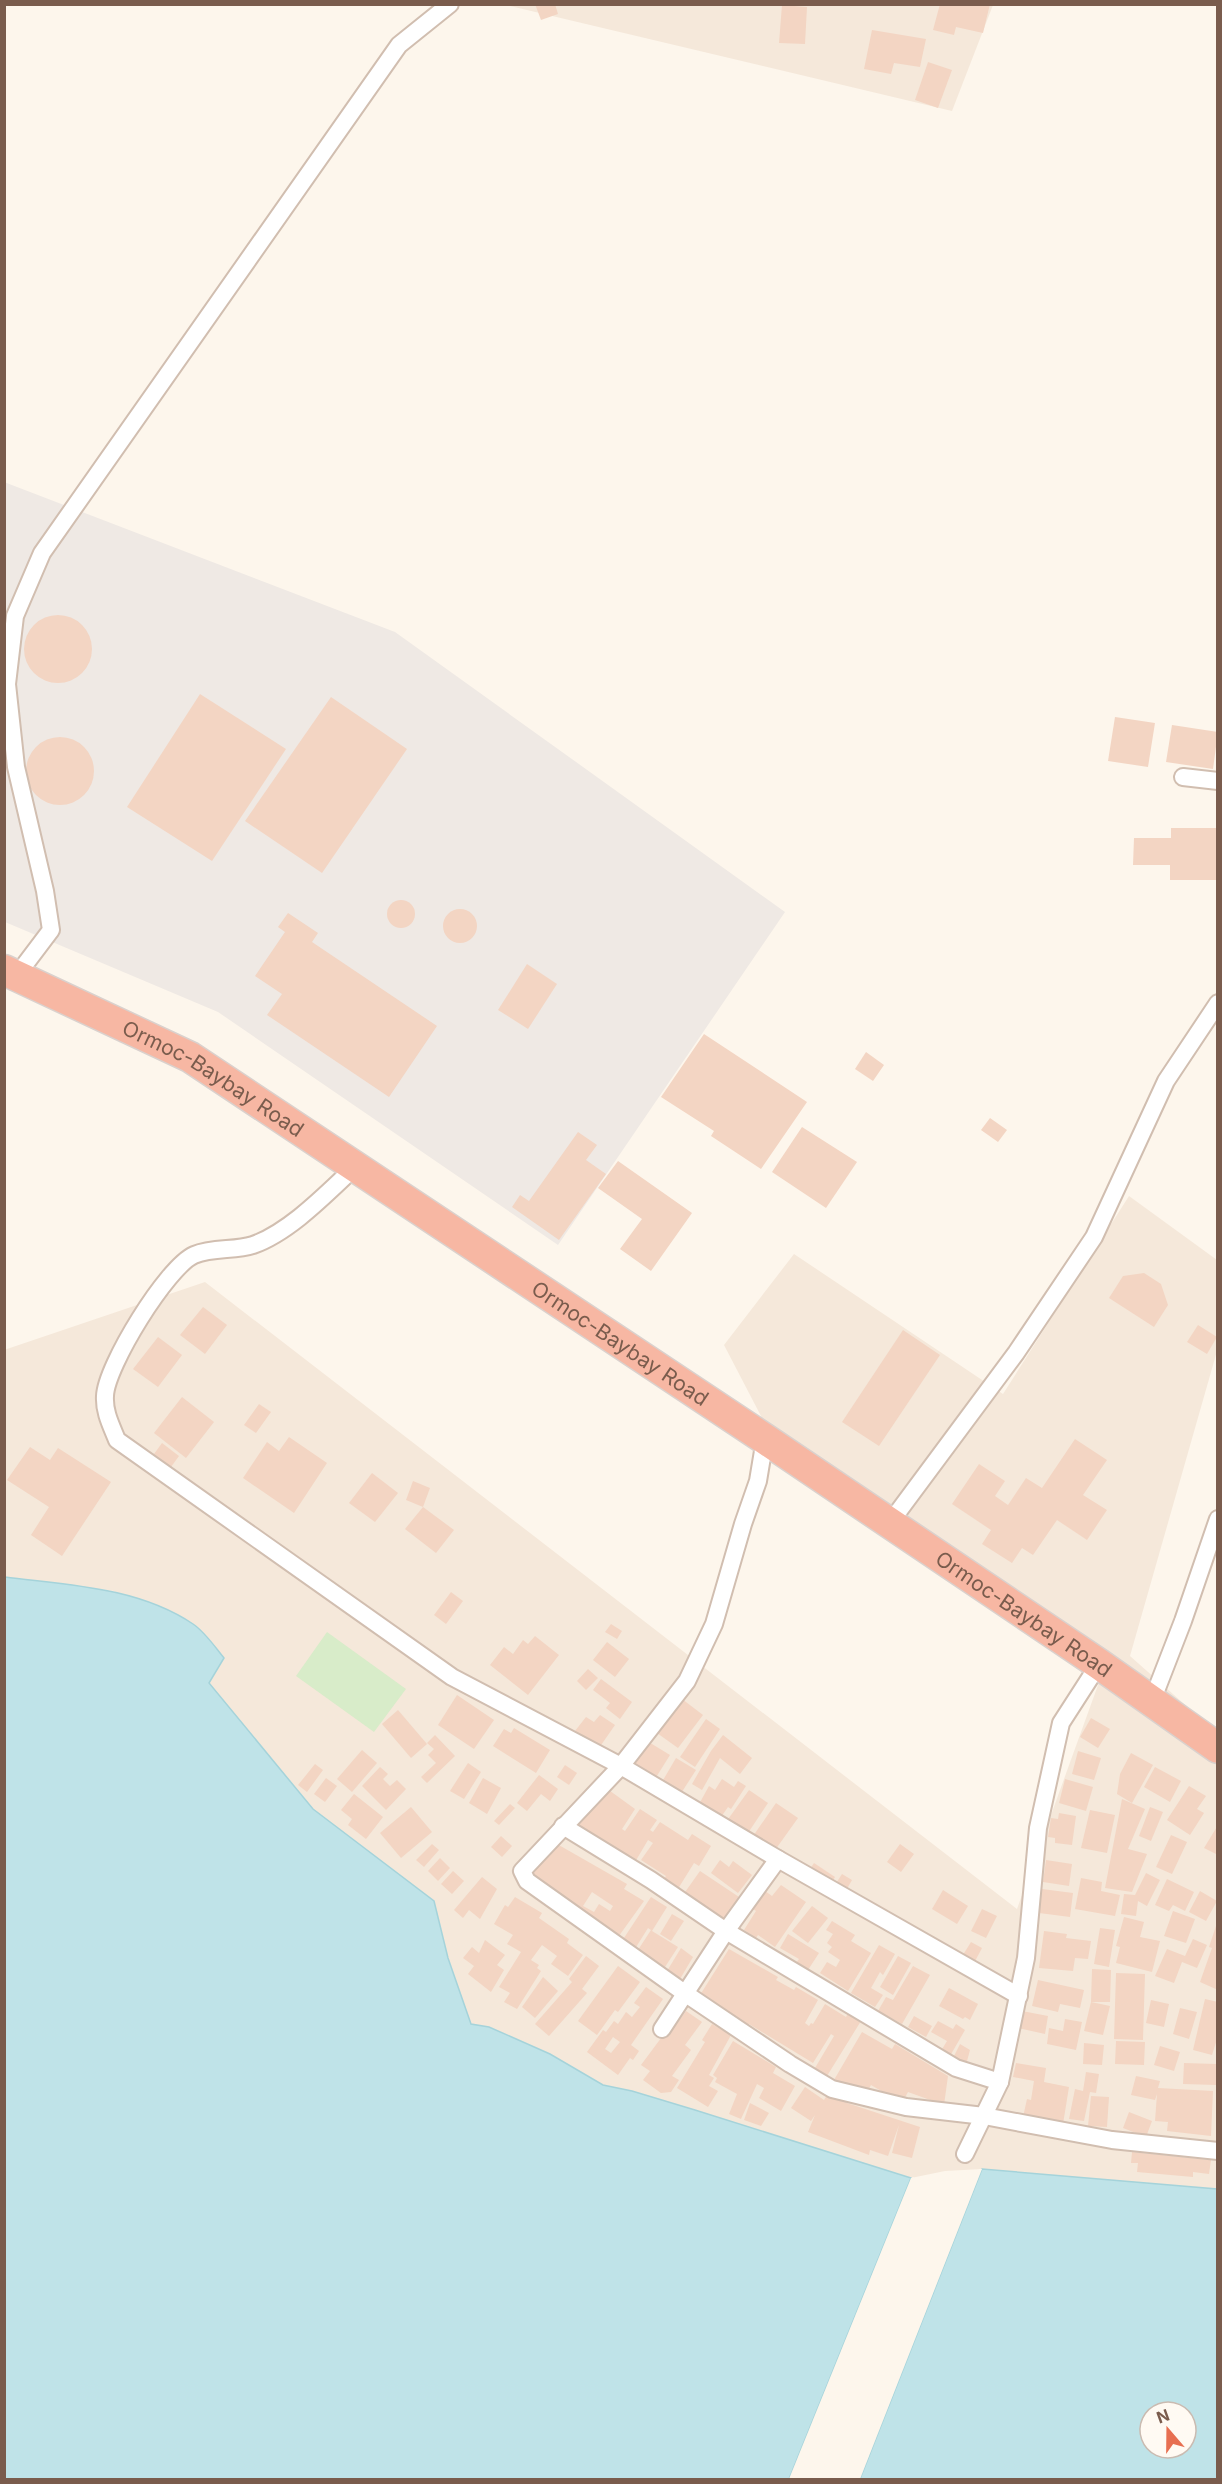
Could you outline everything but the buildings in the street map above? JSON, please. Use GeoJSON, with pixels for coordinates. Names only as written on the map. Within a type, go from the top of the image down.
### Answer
{"type":"FeatureCollection","features":[{"type":"Feature","properties":{"kind":"highway","name":"Ormoc-Baybay Road"},"geometry":{"type":"LineString","coordinates":[[11,972],[189,1057],[765,1439],[1099,1664],[1218,1748]]}},
{"type":"Feature","properties":{"kind":"street"},"geometry":{"type":"LineString","coordinates":[[11,972],[51,930],[45,891],[16,767],[7,684],[15,616],[42,553],[399,45],[450,4]]}},
{"type":"Feature","properties":{"kind":"street"},"geometry":{"type":"LineString","coordinates":[[1183,777],[1218,782]]}},
{"type":"Feature","properties":{"kind":"street"},"geometry":{"type":"LineString","coordinates":[[889,1524],[1016,1353],[1094,1237],[1166,1082],[1218,1003]]}},
{"type":"Feature","properties":{"kind":"street"},"geometry":{"type":"LineString","coordinates":[[355,1167],[321,1199],[276,1233],[253,1245],[193,1255],[164,1282],[121,1352],[105,1394],[106,1413],[117,1440],[452,1677],[621,1766],[977,1975],[1018,1996]]}},
{"type":"Feature","properties":{"kind":"street"},"geometry":{"type":"LineString","coordinates":[[765,1439],[758,1481],[714,1624],[687,1681],[621,1766],[522,1871],[527,1881],[686,1994],[790,2064],[832,2089],[906,2107],[984,2116],[1112,2140],[1218,2151]]}},
{"type":"Feature","properties":{"kind":"street"},"geometry":{"type":"LineString","coordinates":[[1152,1701],[1183,1621],[1218,1518]]}},
{"type":"Feature","properties":{"kind":"street"},"geometry":{"type":"LineString","coordinates":[[965,2154],[1000,2082],[1026,1958],[1038,1828],[1061,1723],[1099,1664]]}},
{"type":"Feature","properties":{"kind":"street"},"geometry":{"type":"LineString","coordinates":[[563,1826],[651,1880],[726,1931],[956,2068],[1000,2082]]}},
{"type":"Feature","properties":{"kind":"street"},"geometry":{"type":"LineString","coordinates":[[662,2029],[726,1931],[778,1859]]}},
{"type":"Feature","properties":{"kind":"shaded area"},"geometry":{"type":"Polygon","coordinates":[[[506,5],[993,5],[952,111],[506,5]]]}},
{"type":"Feature","properties":{"kind":"shaded area"},"geometry":{"type":"Polygon","coordinates":[[[4,482],[395,632],[785,912],[558,1245],[218,1012],[5,922],[4,482]]]}},
{"type":"Feature","properties":{"kind":"shaded area"},"geometry":{"type":"Polygon","coordinates":[[[1129,1196],[1217,1260],[1217,1351],[1130,1656],[1217,1733],[1217,2189],[982,2169],[945,2171],[911,2178],[695,2110],[632,2091],[603,2085],[550,2054],[489,2027],[470,2024],[448,1958],[434,1901],[313,1809],[208,1682],[114,1591],[5,1577],[4,1350],[205,1282],[1017,1909],[1102,1674],[762,1418],[724,1345],[794,1254],[1003,1394],[1129,1196]]]}},
{"type":"Feature","properties":{"kind":"green space"},"geometry":{"type":"Polygon","coordinates":[[[327,1632],[406,1689],[374,1732],[296,1676],[327,1632]]]}},
{"type":"Feature","properties":{"kind":"water"},"geometry":{"type":"Polygon","coordinates":[[[5,1577],[78,1586],[126,1595],[172,1612],[202,1631],[224,1658],[209,1683],[313,1809],[434,1901],[448,1958],[471,2024],[489,2027],[550,2054],[603,2085],[632,2091],[695,2110],[911,2178],[789,2479],[5,2480],[5,1577]]]}},
{"type":"Feature","properties":{"kind":"water"},"geometry":{"type":"Polygon","coordinates":[[[982,2169],[1217,2189],[1217,2479],[860,2479],[982,2169]]]}},
{"type":"Feature","properties":{"kind":"pier"},"geometry":{"type":"Polygon","coordinates":[[[979,2169],[982,2169],[860,2479],[857,2480],[979,2169]]]}},
{"type":"Feature","properties":{"kind":"pier"},"geometry":{"type":"Polygon","coordinates":[[[914,2177],[792,2480],[789,2479],[911,2178],[914,2177]]]}}]}
